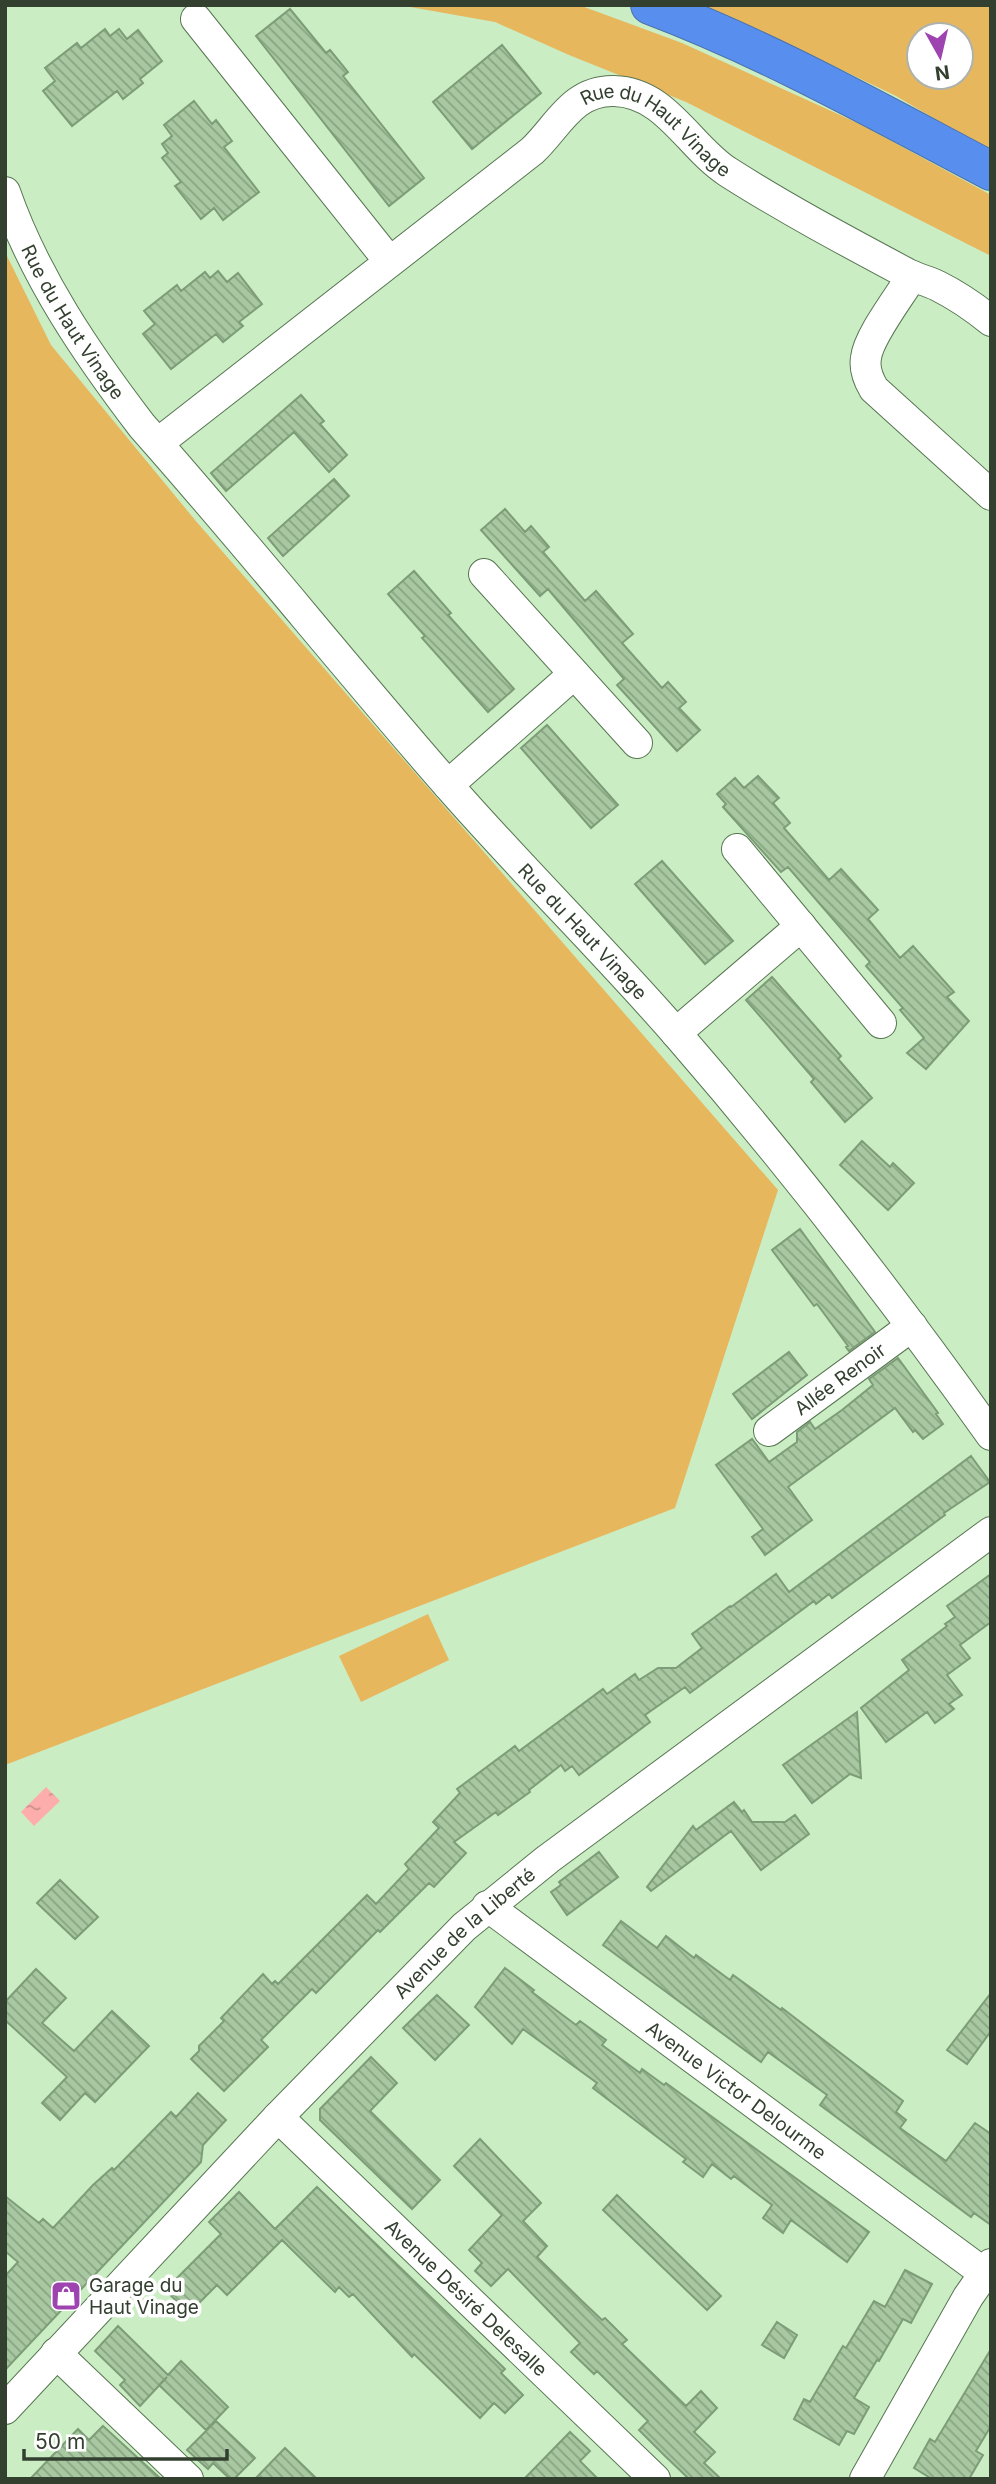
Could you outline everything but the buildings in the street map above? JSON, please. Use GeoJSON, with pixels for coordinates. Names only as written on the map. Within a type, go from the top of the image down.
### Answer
{"type":"FeatureCollection","features":[{"type":"Feature","properties":{"kind":"highway"},"geometry":{"type":"LineString","coordinates":[[650,5],[714,30],[823,81],[991,171]]}},
{"type":"Feature","properties":{"kind":"street"},"geometry":{"type":"LineString","coordinates":[[196,19],[389,261]]}},
{"type":"Feature","properties":{"kind":"street","name":"Rue du Haut Vinage"},"geometry":{"type":"LineString","coordinates":[[158,443],[532,151],[543,141],[565,111],[577,101],[589,95],[613,91],[641,98],[657,106],[725,170],[912,276],[953,293],[991,321]]}},
{"type":"Feature","properties":{"kind":"street","name":"Rue du Haut Vinage"},"geometry":{"type":"LineString","coordinates":[[5,192],[32,259],[60,308],[108,381],[448,785],[676,1033],[790,1170],[912,1326],[991,1435]]}},
{"type":"Feature","properties":{"kind":"street"},"geometry":{"type":"LineString","coordinates":[[912,276],[870,344],[866,357],[869,381],[874,389],[991,495]]}},
{"type":"Feature","properties":{"kind":"street"},"geometry":{"type":"LineString","coordinates":[[484,574],[636,743]]}},
{"type":"Feature","properties":{"kind":"street"},"geometry":{"type":"LineString","coordinates":[[448,785],[574,674]]}},
{"type":"Feature","properties":{"kind":"street"},"geometry":{"type":"LineString","coordinates":[[737,849],[881,1023]]}},
{"type":"Feature","properties":{"kind":"street"},"geometry":{"type":"LineString","coordinates":[[676,1033],[801,926]]}},
{"type":"Feature","properties":{"kind":"street","name":"Allée Renoir"},"geometry":{"type":"LineString","coordinates":[[769,1431],[912,1326]]}},
{"type":"Feature","properties":{"kind":"street","name":"Avenue de la Liberté"},"geometry":{"type":"LineString","coordinates":[[5,2409],[278,2117],[487,1906],[991,1532]]}},
{"type":"Feature","properties":{"kind":"street","name":"Avenue Victor Delourme"},"geometry":{"type":"LineString","coordinates":[[487,1906],[988,2268]]}},
{"type":"Feature","properties":{"kind":"street","name":"Avenue Désiré Delesalle"},"geometry":{"type":"LineString","coordinates":[[278,2117],[656,2479]]}},
{"type":"Feature","properties":{"kind":"street"},"geometry":{"type":"LineString","coordinates":[[865,2479],[968,2297],[988,2268]]}},
{"type":"Feature","properties":{"kind":"street"},"geometry":{"type":"LineString","coordinates":[[56,2353],[188,2479]]}},
{"type":"Feature","properties":{"kind":"shaded area"},"geometry":{"type":"Polygon","coordinates":[[[399,5],[579,5],[682,43],[862,125],[991,195],[991,256],[686,102],[495,22],[399,5]]]}},
{"type":"Feature","properties":{"kind":"shaded area"},"geometry":{"type":"Polygon","coordinates":[[[696,5],[991,5],[991,152],[896,96],[761,31],[696,5]]]}},
{"type":"Feature","properties":{"kind":"shaded area"},"geometry":{"type":"Polygon","coordinates":[[[5,252],[51,345],[195,520],[778,1190],[675,1508],[5,1765],[5,252]]]}},
{"type":"Feature","properties":{"kind":"shaded area"},"geometry":{"type":"Polygon","coordinates":[[[428,1614],[449,1660],[361,1702],[339,1656],[428,1614]]]}},
{"type":"Feature","properties":{"kind":"water"},"geometry":{"type":"Polygon","coordinates":[[[46,1787],[60,1801],[34,1826],[21,1812],[46,1787]]]}},
{"type":"Feature","properties":{"kind":"place","name":"Garage du Haut Vinage"},"geometry":{"type":"Point","coordinates":[66,2296]}}]}
